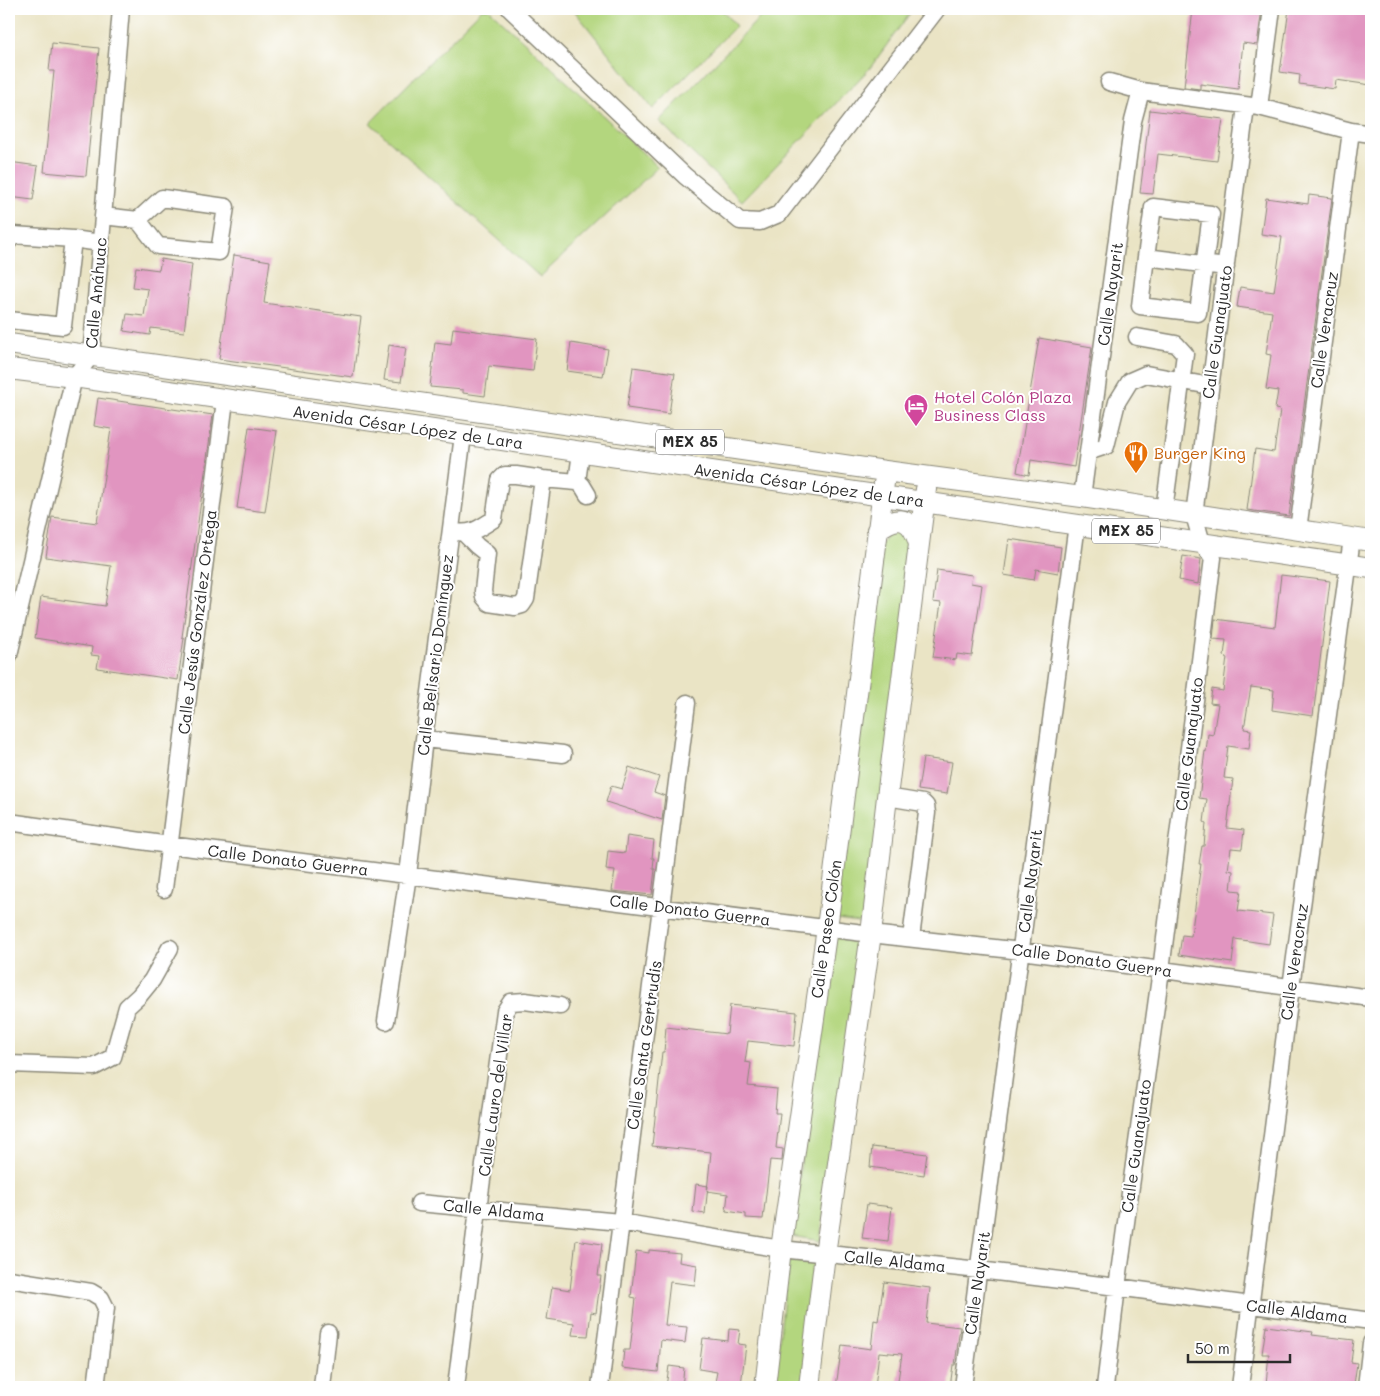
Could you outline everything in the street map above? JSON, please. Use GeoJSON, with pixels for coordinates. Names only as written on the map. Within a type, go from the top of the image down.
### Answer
{"type":"FeatureCollection","features":[{"type":"Feature","properties":{"kind":"main road","name":"Avenida César López de Lara"},"geometry":{"type":"LineString","coordinates":[[15,345],[454,407],[885,471],[1082,497],[1362,539]]}},
{"type":"Feature","properties":{"kind":"main road","name":"Avenida César López de Lara"},"geometry":{"type":"LineString","coordinates":[[9,370],[74,377],[1371,568]]}},
{"type":"Feature","properties":{"kind":"main road","name":"Calle Paseo Colón"},"geometry":{"type":"LineString","coordinates":[[765,1387],[781,1249],[827,928],[885,471]]}},
{"type":"Feature","properties":{"kind":"main road"},"geometry":{"type":"LineString","coordinates":[[809,1387],[825,1254],[871,934],[928,477]]}},
{"type":"Feature","properties":{"kind":"main road"},"geometry":{"type":"LineString","coordinates":[[877,530],[890,521],[905,522],[913,528],[919,544]]}},
{"type":"Feature","properties":{"kind":"street","name":"Calle Anáhuac"},"geometry":{"type":"LineString","coordinates":[[9,655],[74,377],[91,356],[120,9]]}},
{"type":"Feature","properties":{"kind":"street"},"geometry":{"type":"LineString","coordinates":[[510,9],[686,176],[740,221],[760,222],[779,214],[937,9]]}},
{"type":"Feature","properties":{"kind":"street","name":"Calle Guanajuato"},"geometry":{"type":"LineString","coordinates":[[1105,1387],[1213,558],[1202,543],[1194,515],[1226,267],[1252,106],[1272,9]]}},
{"type":"Feature","properties":{"kind":"street"},"geometry":{"type":"LineString","coordinates":[[1109,82],[1140,91],[1252,106],[1351,131],[1371,134]]}},
{"type":"Feature","properties":{"kind":"street","name":"Calle Nayarit"},"geometry":{"type":"LineString","coordinates":[[1082,497],[1133,121],[1140,91]]}},
{"type":"Feature","properties":{"kind":"street","name":"Calle Veracruz"},"geometry":{"type":"LineString","coordinates":[[1298,530],[1351,131]]}},
{"type":"Feature","properties":{"kind":"street"},"geometry":{"type":"LineString","coordinates":[[103,216],[138,220],[158,246],[219,252],[226,207],[162,198],[138,220]]}},
{"type":"Feature","properties":{"kind":"street"},"geometry":{"type":"LineString","coordinates":[[1153,207],[1210,214],[1204,264],[1198,313],[1140,306],[1153,207]]}},
{"type":"Feature","properties":{"kind":"street"},"geometry":{"type":"LineString","coordinates":[[9,241],[12,235],[100,242]]}},
{"type":"Feature","properties":{"kind":"street"},"geometry":{"type":"LineString","coordinates":[[9,320],[63,326],[73,239]]}},
{"type":"Feature","properties":{"kind":"street"},"geometry":{"type":"LineString","coordinates":[[1146,257],[1226,267]]}},
{"type":"Feature","properties":{"kind":"street"},"geometry":{"type":"LineString","coordinates":[[1137,337],[1176,344],[1185,354],[1164,510]]}},
{"type":"Feature","properties":{"kind":"street"},"geometry":{"type":"LineString","coordinates":[[9,370],[15,345]]}},
{"type":"Feature","properties":{"kind":"street"},"geometry":{"type":"LineString","coordinates":[[1088,452],[1106,446],[1117,402],[1130,381],[1146,374],[1210,386]]}},
{"type":"Feature","properties":{"kind":"street","name":"Calle Jesús González Ortega"},"geometry":{"type":"LineString","coordinates":[[164,889],[225,400]]}},
{"type":"Feature","properties":{"kind":"street","name":"Calle Belisario Domínguez"},"geometry":{"type":"LineString","coordinates":[[386,1021],[408,875],[424,739],[458,532],[463,435]]}},
{"type":"Feature","properties":{"kind":"street"},"geometry":{"type":"LineString","coordinates":[[577,482],[581,452]]}},
{"type":"Feature","properties":{"kind":"street"},"geometry":{"type":"LineString","coordinates":[[543,479],[526,600],[522,605],[516,607],[489,603],[484,597],[483,591],[500,480],[505,476],[516,475],[577,482],[582,485],[588,495]]}},
{"type":"Feature","properties":{"kind":"street"},"geometry":{"type":"LineString","coordinates":[[458,532],[479,528],[494,519]]}},
{"type":"Feature","properties":{"kind":"street","name":"Calle Nayarit"},"geometry":{"type":"LineString","coordinates":[[963,1387],[1077,524]]}},
{"type":"Feature","properties":{"kind":"street"},"geometry":{"type":"LineString","coordinates":[[458,532],[488,554]]}},
{"type":"Feature","properties":{"kind":"street","name":"Calle Veracruz"},"geometry":{"type":"LineString","coordinates":[[1240,1387],[1291,987],[1348,565],[1362,539]]}},
{"type":"Feature","properties":{"kind":"street","name":"Calle Santa Gertrudis"},"geometry":{"type":"LineString","coordinates":[[600,1387],[687,703]]}},
{"type":"Feature","properties":{"kind":"street"},"geometry":{"type":"LineString","coordinates":[[424,739],[563,754]]}},
{"type":"Feature","properties":{"kind":"street"},"geometry":{"type":"LineString","coordinates":[[887,797],[924,803],[926,806],[927,813],[911,938]]}},
{"type":"Feature","properties":{"kind":"street","name":"Calle Donato Guerra"},"geometry":{"type":"LineString","coordinates":[[9,822],[169,845],[871,934],[1021,950],[1371,998]]}},
{"type":"Feature","properties":{"kind":"street"},"geometry":{"type":"LineString","coordinates":[[9,1064],[94,1067],[113,1057],[127,1007],[152,980],[170,948]]}},
{"type":"Feature","properties":{"kind":"street","name":"Calle Lauro del Villar"},"geometry":{"type":"LineString","coordinates":[[456,1387],[505,1011],[510,1002],[525,1001],[560,1006]]}},
{"type":"Feature","properties":{"kind":"street","name":"Calle Aldama"},"geometry":{"type":"LineString","coordinates":[[419,1202],[620,1222],[781,1249],[979,1270],[1371,1321]]}},
{"type":"Feature","properties":{"kind":"street"},"geometry":{"type":"LineString","coordinates":[[9,1279],[91,1292],[101,1298],[106,1308],[96,1387]]}},
{"type":"Feature","properties":{"kind":"street"},"geometry":{"type":"LineString","coordinates":[[322,1387],[328,1333]]}},
{"type":"Feature","properties":{"kind":"street"},"geometry":{"type":"LineString","coordinates":[[1366,1387],[1371,1343]]}},
{"type":"Feature","properties":{"kind":"green space"},"geometry":{"type":"Polygon","coordinates":[[[482,9],[489,9],[658,167],[540,277],[370,123],[482,9]]]}},
{"type":"Feature","properties":{"kind":"green space"},"geometry":{"type":"Polygon","coordinates":[[[573,9],[721,9],[736,26],[653,109],[573,9]]]}},
{"type":"Feature","properties":{"kind":"green space"},"geometry":{"type":"Polygon","coordinates":[[[768,9],[913,9],[870,68],[742,201],[659,121],[768,9]]]}},
{"type":"Feature","properties":{"kind":"green space"},"geometry":{"type":"Polygon","coordinates":[[[890,528],[909,530],[914,556],[865,923],[831,918],[878,550],[890,528]]]}},
{"type":"Feature","properties":{"kind":"green space"},"geometry":{"type":"Polygon","coordinates":[[[829,933],[863,937],[820,1241],[792,1236],[829,933]]]}},
{"type":"Feature","properties":{"kind":"green space"},"geometry":{"type":"Polygon","coordinates":[[[788,1261],[817,1263],[803,1387],[774,1387],[788,1261]]]}},
{"type":"Feature","properties":{"kind":"building"},"geometry":{"type":"Polygon","coordinates":[[[1193,9],[1262,9],[1257,45],[1243,43],[1238,89],[1200,84],[1200,89],[1184,87],[1193,9]]]}},
{"type":"Feature","properties":{"kind":"building"},"geometry":{"type":"Polygon","coordinates":[[[1289,9],[1371,9],[1371,85],[1336,80],[1335,89],[1299,84],[1300,75],[1280,72],[1289,9]]]}},
{"type":"Feature","properties":{"kind":"building"},"geometry":{"type":"Polygon","coordinates":[[[52,43],[99,48],[86,176],[44,172],[54,71],[49,71],[52,43]]]}},
{"type":"Feature","properties":{"kind":"building"},"geometry":{"type":"Polygon","coordinates":[[[1150,110],[1223,119],[1217,161],[1158,154],[1153,194],[1140,193],[1150,110]]]}},
{"type":"Feature","properties":{"kind":"building"},"geometry":{"type":"Polygon","coordinates":[[[9,162],[38,166],[33,200],[9,197],[9,162]]]}},
{"type":"Feature","properties":{"kind":"building"},"geometry":{"type":"Polygon","coordinates":[[[1309,195],[1332,198],[1289,516],[1247,510],[1255,449],[1274,452],[1280,410],[1275,409],[1278,391],[1266,389],[1271,355],[1266,354],[1272,312],[1237,307],[1240,287],[1274,292],[1282,237],[1261,234],[1266,198],[1308,204],[1309,195]]]}},
{"type":"Feature","properties":{"kind":"building"},"geometry":{"type":"Polygon","coordinates":[[[234,255],[270,261],[264,303],[361,317],[353,377],[219,359],[234,255]]]}},
{"type":"Feature","properties":{"kind":"building"},"geometry":{"type":"Polygon","coordinates":[[[161,259],[192,264],[184,332],[151,328],[150,335],[124,331],[127,314],[144,316],[148,289],[133,287],[136,267],[159,270],[161,259]]]}},
{"type":"Feature","properties":{"kind":"building"},"geometry":{"type":"Polygon","coordinates":[[[453,328],[537,339],[533,371],[489,366],[485,396],[463,393],[463,390],[430,387],[435,342],[451,344],[453,328]]]}},
{"type":"Feature","properties":{"kind":"building"},"geometry":{"type":"Polygon","coordinates":[[[1039,338],[1092,347],[1074,467],[1031,460],[1029,475],[1017,472],[1039,338]]]}},
{"type":"Feature","properties":{"kind":"building"},"geometry":{"type":"Polygon","coordinates":[[[571,343],[608,349],[603,376],[567,371],[571,343]]]}},
{"type":"Feature","properties":{"kind":"building"},"geometry":{"type":"Polygon","coordinates":[[[389,345],[406,348],[401,382],[384,380],[389,345]]]}},
{"type":"Feature","properties":{"kind":"building"},"geometry":{"type":"Polygon","coordinates":[[[633,367],[675,373],[669,414],[627,408],[633,367]]]}},
{"type":"Feature","properties":{"kind":"building"},"geometry":{"type":"Polygon","coordinates":[[[98,398],[213,415],[182,637],[184,638],[178,680],[97,668],[99,656],[91,655],[92,647],[35,638],[41,597],[105,606],[111,566],[46,557],[52,517],[97,523],[111,429],[94,426],[98,398]]]}},
{"type":"Feature","properties":{"kind":"building"},"geometry":{"type":"Polygon","coordinates":[[[249,427],[277,431],[265,512],[237,508],[249,427]]]}},
{"type":"Feature","properties":{"kind":"building"},"geometry":{"type":"Polygon","coordinates":[[[1009,539],[1061,547],[1058,573],[1036,569],[1034,580],[1004,575],[1009,539]]]}},
{"type":"Feature","properties":{"kind":"building"},"geometry":{"type":"Polygon","coordinates":[[[1183,556],[1201,559],[1198,584],[1179,580],[1183,556]]]}},
{"type":"Feature","properties":{"kind":"building"},"geometry":{"type":"Polygon","coordinates":[[[937,570],[972,575],[971,583],[982,585],[972,656],[957,654],[956,660],[933,657],[941,603],[933,602],[937,570]]]}},
{"type":"Feature","properties":{"kind":"building"},"geometry":{"type":"Polygon","coordinates":[[[1281,575],[1330,581],[1313,716],[1272,710],[1274,690],[1251,687],[1244,729],[1251,730],[1249,749],[1228,746],[1224,778],[1233,779],[1227,828],[1244,830],[1242,849],[1231,848],[1228,870],[1233,871],[1231,890],[1241,891],[1238,911],[1273,915],[1269,944],[1235,939],[1232,963],[1179,955],[1182,935],[1191,936],[1201,864],[1199,864],[1202,846],[1204,846],[1206,823],[1204,822],[1207,799],[1199,798],[1208,734],[1213,735],[1218,704],[1210,703],[1212,689],[1223,691],[1227,657],[1224,656],[1226,640],[1213,639],[1215,619],[1275,627],[1281,575]]]}},
{"type":"Feature","properties":{"kind":"building"},"geometry":{"type":"Polygon","coordinates":[[[923,758],[952,762],[947,794],[918,790],[923,758]]]}},
{"type":"Feature","properties":{"kind":"building"},"geometry":{"type":"Polygon","coordinates":[[[629,767],[659,777],[654,792],[665,796],[662,820],[606,802],[611,786],[622,789],[629,767]]]}},
{"type":"Feature","properties":{"kind":"building"},"geometry":{"type":"Polygon","coordinates":[[[627,836],[654,840],[652,858],[654,858],[653,869],[655,869],[652,895],[612,891],[615,871],[606,870],[608,851],[625,853],[627,836]]]}},
{"type":"Feature","properties":{"kind":"building"},"geometry":{"type":"Polygon","coordinates":[[[730,1005],[797,1012],[794,1046],[748,1041],[745,1062],[751,1063],[748,1086],[777,1089],[775,1113],[780,1113],[776,1148],[783,1149],[782,1161],[770,1160],[763,1219],[746,1218],[746,1214],[726,1211],[728,1194],[707,1191],[711,1152],[652,1146],[666,1027],[727,1034],[730,1005]]]}},
{"type":"Feature","properties":{"kind":"building"},"geometry":{"type":"Polygon","coordinates":[[[872,1147],[927,1154],[924,1175],[870,1167],[872,1147]]]}},
{"type":"Feature","properties":{"kind":"building"},"geometry":{"type":"Polygon","coordinates":[[[696,1184],[708,1186],[705,1214],[693,1212],[696,1184]]]}},
{"type":"Feature","properties":{"kind":"building"},"geometry":{"type":"Polygon","coordinates":[[[867,1204],[892,1207],[888,1241],[862,1238],[867,1204]]]}},
{"type":"Feature","properties":{"kind":"building"},"geometry":{"type":"Polygon","coordinates":[[[576,1240],[602,1244],[598,1276],[601,1276],[596,1313],[591,1312],[588,1336],[572,1335],[574,1323],[547,1319],[552,1287],[570,1290],[576,1240]]]}},
{"type":"Feature","properties":{"kind":"building"},"geometry":{"type":"Polygon","coordinates":[[[649,1250],[680,1253],[679,1262],[697,1265],[695,1285],[670,1282],[665,1325],[687,1327],[685,1343],[661,1340],[658,1372],[622,1368],[624,1350],[630,1350],[636,1298],[631,1297],[636,1251],[649,1253],[649,1250]]]}},
{"type":"Feature","properties":{"kind":"building"},"geometry":{"type":"Polygon","coordinates":[[[884,1282],[930,1288],[926,1323],[960,1327],[950,1387],[917,1383],[917,1387],[897,1387],[902,1354],[879,1352],[875,1387],[836,1387],[842,1345],[871,1349],[874,1320],[878,1321],[884,1282]]]}},
{"type":"Feature","properties":{"kind":"building"},"geometry":{"type":"Polygon","coordinates":[[[1266,1326],[1313,1332],[1312,1335],[1354,1340],[1351,1362],[1357,1363],[1354,1385],[1348,1384],[1348,1387],[1274,1387],[1274,1385],[1266,1384],[1269,1354],[1262,1354],[1266,1326]]]}},
{"type":"Feature","properties":{"kind":"building"},"geometry":{"type":"Polygon","coordinates":[[[729,1329],[740,1330],[738,1344],[746,1345],[741,1385],[715,1382],[717,1372],[699,1369],[703,1338],[728,1341],[729,1329]]]}},
{"type":"Feature","properties":{"kind":"building"},"geometry":{"type":"Polygon","coordinates":[[[669,1366],[684,1368],[682,1387],[666,1387],[669,1366]]]}},
{"type":"Feature","properties":{"kind":"place","name":"Hotel Colón Plaza Business Class"},"geometry":{"type":"Point","coordinates":[916,427]}},
{"type":"Feature","properties":{"kind":"place","name":"Burger King"},"geometry":{"type":"Point","coordinates":[1136,474]}}]}
